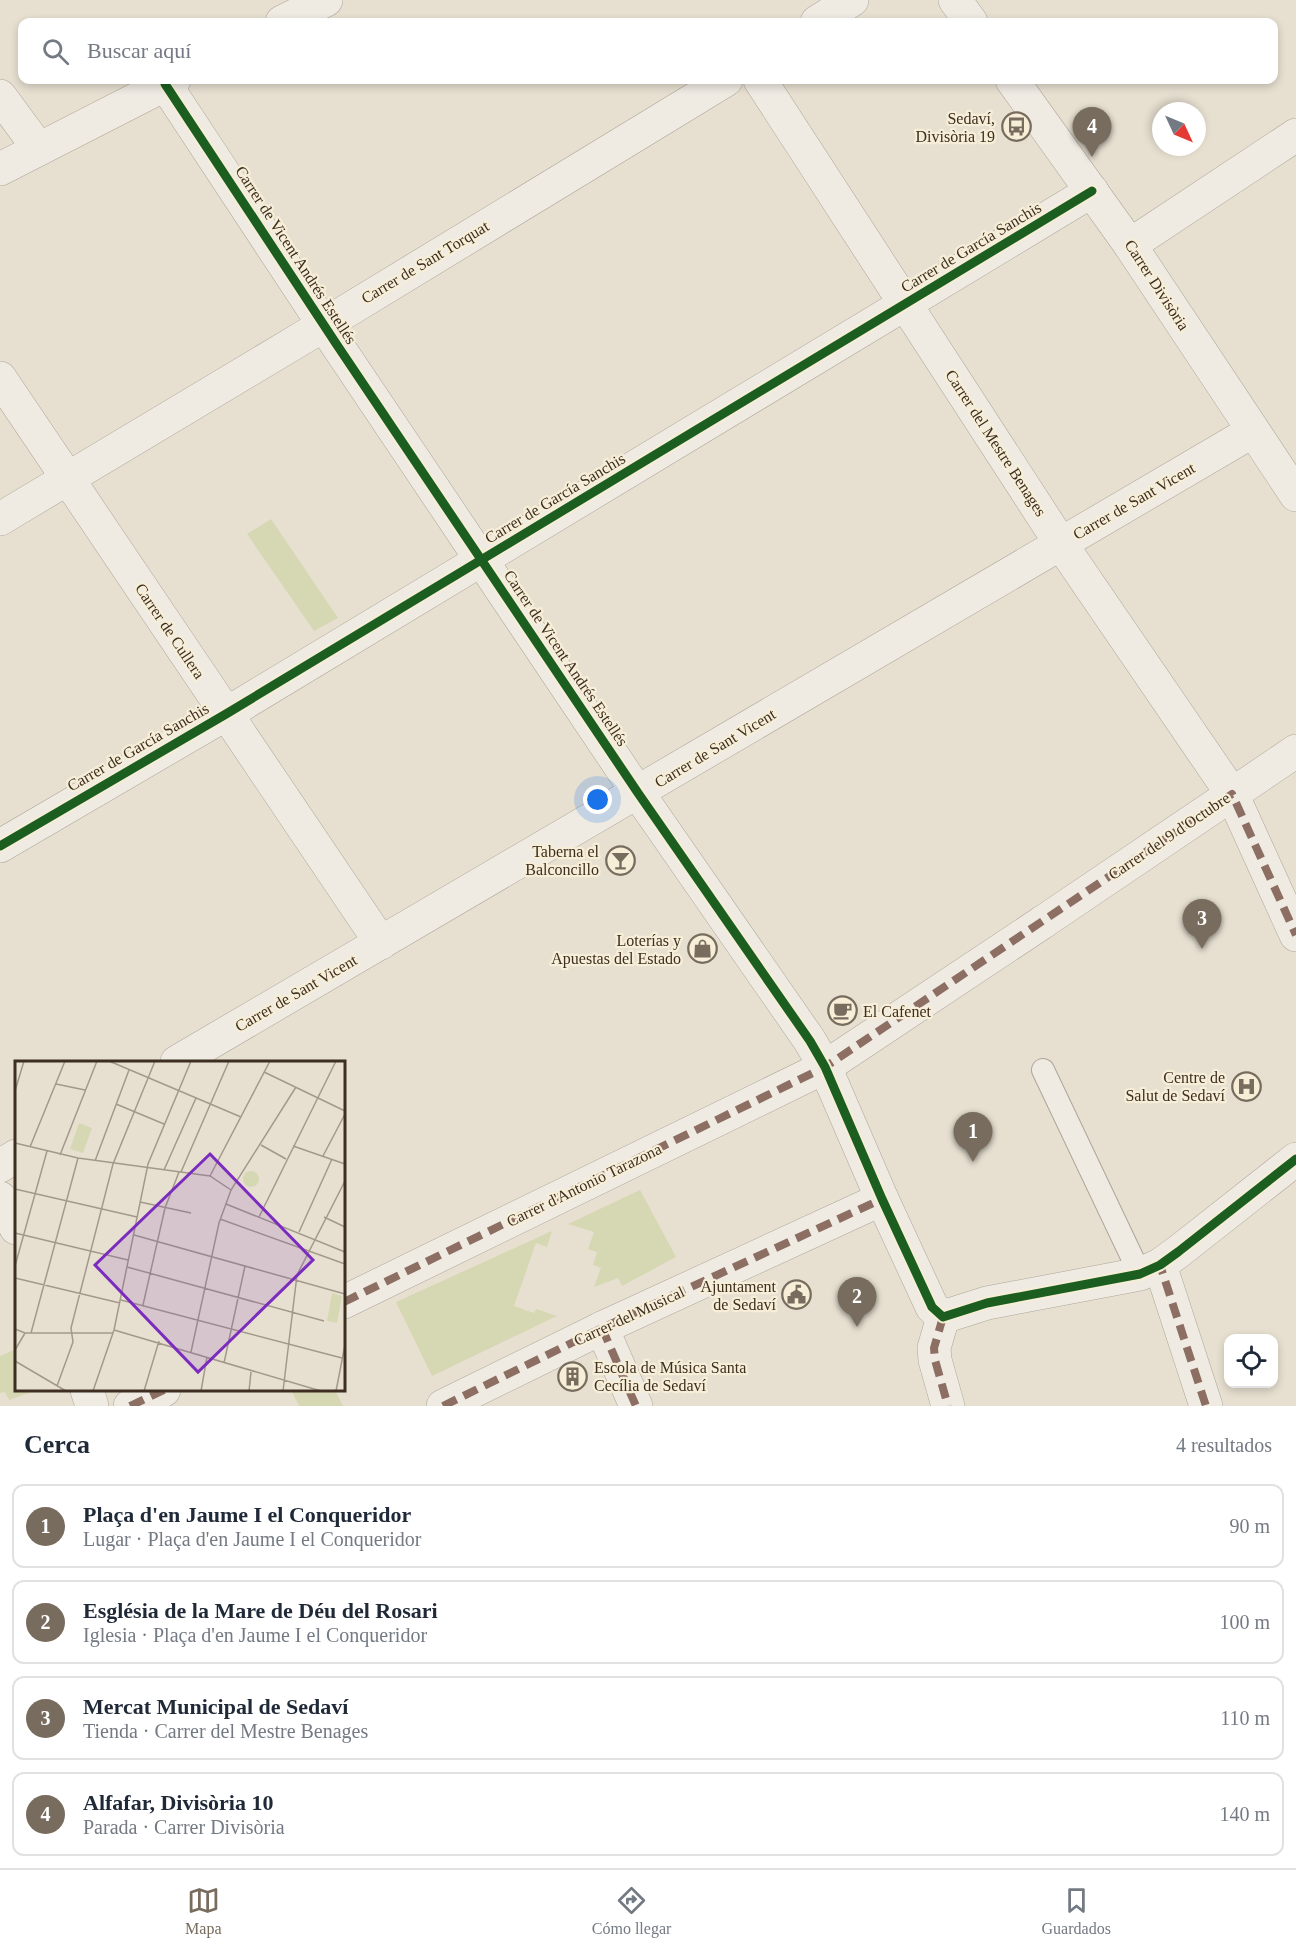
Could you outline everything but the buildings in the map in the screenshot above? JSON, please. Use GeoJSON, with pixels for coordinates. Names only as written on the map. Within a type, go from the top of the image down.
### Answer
{"type":"FeatureCollection","features":[{"type":"Feature","properties":{"kind":"street"},"geometry":{"type":"LineString","coordinates":[[290,18],[326,0]]}},
{"type":"Feature","properties":{"kind":"street"},"geometry":{"type":"LineString","coordinates":[[823,18],[852,0]]}},
{"type":"Feature","properties":{"kind":"street"},"geometry":{"type":"LineString","coordinates":[[955,0],[968,18]]}},
{"type":"Feature","properties":{"kind":"street"},"geometry":{"type":"LineString","coordinates":[[0,169],[165,84]]}},
{"type":"Feature","properties":{"kind":"street","name":"Carrer de Vicent Andrés Estellés"},"geometry":{"type":"LineString","coordinates":[[170,84],[324,325],[638,793],[803,1031],[825,1067],[932,1307],[943,1317]]}},
{"type":"Feature","properties":{"kind":"street","name":"Carrer de Sant Torquat"},"geometry":{"type":"LineString","coordinates":[[0,519],[719,84]]}},
{"type":"Feature","properties":{"kind":"street","name":"Carrer del Mestre Benages"},"geometry":{"type":"LineString","coordinates":[[763,84],[1061,544],[1232,794],[1296,935]]}},
{"type":"Feature","properties":{"kind":"street","name":"Carrer Divisòria"},"geometry":{"type":"LineString","coordinates":[[1015,84],[1130,245],[1296,495]]}},
{"type":"Feature","properties":{"kind":"street"},"geometry":{"type":"LineString","coordinates":[[0,96],[39,149]]}},
{"type":"Feature","properties":{"kind":"street"},"geometry":{"type":"LineString","coordinates":[[1130,245],[1296,135]]}},
{"type":"Feature","properties":{"kind":"street","name":"Carrer de García Sanchis"},"geometry":{"type":"LineString","coordinates":[[0,846],[226,714],[1092,191]]}},
{"type":"Feature","properties":{"kind":"street","name":"Carrer de Cullera"},"geometry":{"type":"LineString","coordinates":[[0,378],[381,943]]}},
{"type":"Feature","properties":{"kind":"street","name":"Carrer de Sant Vicent"},"geometry":{"type":"LineString","coordinates":[[179,1061],[1253,431]]}},
{"type":"Feature","properties":{"kind":"street","name":"Carrer del 9 d'Octubre"},"geometry":{"type":"LineString","coordinates":[[825,1067],[1296,752]]}},
{"type":"Feature","properties":{"kind":"street","name":"Carrer d'Antonio Tarazona"},"geometry":{"type":"LineString","coordinates":[[345,1302],[825,1067]]}},
{"type":"Feature","properties":{"kind":"street"},"geometry":{"type":"LineString","coordinates":[[0,1166],[15,1157]]}},
{"type":"Feature","properties":{"kind":"street"},"geometry":{"type":"LineString","coordinates":[[948,1406],[935,1360],[934,1348],[943,1317],[987,1303],[1150,1270],[1296,1159]]}},
{"type":"Feature","properties":{"kind":"street"},"geometry":{"type":"LineString","coordinates":[[0,1198],[15,1226]]}},
{"type":"Feature","properties":{"kind":"street","name":"Carrer del Musical"},"geometry":{"type":"LineString","coordinates":[[443,1406],[602,1328],[882,1199]]}},
{"type":"Feature","properties":{"kind":"street"},"geometry":{"type":"LineString","coordinates":[[1150,1270],[1206,1406]]}},
{"type":"Feature","properties":{"kind":"street"},"geometry":{"type":"LineString","coordinates":[[602,1328],[636,1406]]}},
{"type":"Feature","properties":{"kind":"street"},"geometry":{"type":"LineString","coordinates":[[88,1391],[92,1406]]}},
{"type":"Feature","properties":{"kind":"street"},"geometry":{"type":"LineString","coordinates":[[130,1406],[160,1391]]}},
{"type":"Feature","properties":{"kind":"lane"},"geometry":{"type":"LineString","coordinates":[[1043,1070],[1150,1270]]}},
{"type":"Feature","properties":{"kind":"green space"},"geometry":{"type":"Polygon","coordinates":[[[271,519],[338,618],[314,631],[247,534],[271,519]]]}},
{"type":"Feature","properties":{"kind":"green space"},"geometry":{"type":"Polygon","coordinates":[[[640,1190],[676,1257],[622,1286],[618,1278],[594,1287],[601,1268],[593,1265],[597,1252],[588,1249],[594,1232],[568,1224],[640,1190]]]}},
{"type":"Feature","properties":{"kind":"green space"},"geometry":{"type":"Polygon","coordinates":[[[552,1231],[547,1247],[536,1243],[514,1306],[534,1313],[536,1309],[557,1316],[432,1376],[396,1302],[552,1231]]]}},
{"type":"Feature","properties":{"kind":"green space"},"geometry":{"type":"Polygon","coordinates":[[[15,1349],[15,1391],[34,1391],[9,1400],[5,1392],[0,1393],[0,1356],[15,1349]]]}},
{"type":"Feature","properties":{"kind":"green space"},"geometry":{"type":"Polygon","coordinates":[[[292,1391],[336,1391],[343,1406],[299,1406],[292,1391]]]}},
{"type":"Feature","properties":{"kind":"marked path"},"geometry":{"type":"LineString","coordinates":[[345,1302],[825,1067],[1232,794],[1296,935]]}},
{"type":"Feature","properties":{"kind":"marked path"},"geometry":{"type":"LineString","coordinates":[[443,1406],[602,1328],[882,1199]]}},
{"type":"Feature","properties":{"kind":"marked path"},"geometry":{"type":"LineString","coordinates":[[1155,1268],[1160,1265],[1206,1406]]}},
{"type":"Feature","properties":{"kind":"marked path"},"geometry":{"type":"LineString","coordinates":[[943,1317],[934,1348],[935,1360],[948,1406]]}},
{"type":"Feature","properties":{"kind":"marked path"},"geometry":{"type":"LineString","coordinates":[[602,1328],[636,1406]]}},
{"type":"Feature","properties":{"kind":"marked path"},"geometry":{"type":"LineString","coordinates":[[130,1406],[162,1391]]}},
{"type":"Feature","properties":{"kind":"cycle path"},"geometry":{"type":"LineString","coordinates":[[165,84],[638,793],[810,1041],[825,1067],[932,1307],[943,1317],[987,1303],[1140,1274],[1160,1265],[1178,1252],[1296,1159]]}},
{"type":"Feature","properties":{"kind":"cycle path"},"geometry":{"type":"LineString","coordinates":[[0,846],[226,714],[1092,191]]}},
{"type":"Feature","properties":{"kind":"place","name":"Sedaví, Divisòria 19"},"geometry":{"type":"Point","coordinates":[1016,127]}},
{"type":"Feature","properties":{"kind":"place","name":"Alfafar, Divisòria 10"},"geometry":{"type":"Point","coordinates":[1092,157]}},
{"type":"Feature","properties":{"kind":"place","name":"Taberna el Balconcillo"},"geometry":{"type":"Point","coordinates":[620,860]}},
{"type":"Feature","properties":{"kind":"place","name":"Loterías y Apuestas del Estado"},"geometry":{"type":"Point","coordinates":[702,949]}},
{"type":"Feature","properties":{"kind":"place","name":"Mercat Municipal de Sedaví"},"geometry":{"type":"Point","coordinates":[1202,949]}},
{"type":"Feature","properties":{"kind":"place","name":"El Cafenet"},"geometry":{"type":"Point","coordinates":[842,1011]}},
{"type":"Feature","properties":{"kind":"place","name":"Centre de Salut de Sedaví"},"geometry":{"type":"Point","coordinates":[1246,1086]}},
{"type":"Feature","properties":{"kind":"place","name":"Plaça d'en Jaume I el Conqueridor"},"geometry":{"type":"Point","coordinates":[973,1162]}},
{"type":"Feature","properties":{"kind":"place","name":"Ajuntament de Sedaví"},"geometry":{"type":"Point","coordinates":[797,1295]}},
{"type":"Feature","properties":{"kind":"place","name":"Església de la Mare de Déu del Rosari"},"geometry":{"type":"Point","coordinates":[857,1327]}},
{"type":"Feature","properties":{"kind":"place","name":"Escola de Música Santa Cecília de Sedaví"},"geometry":{"type":"Point","coordinates":[573,1376]}}]}
